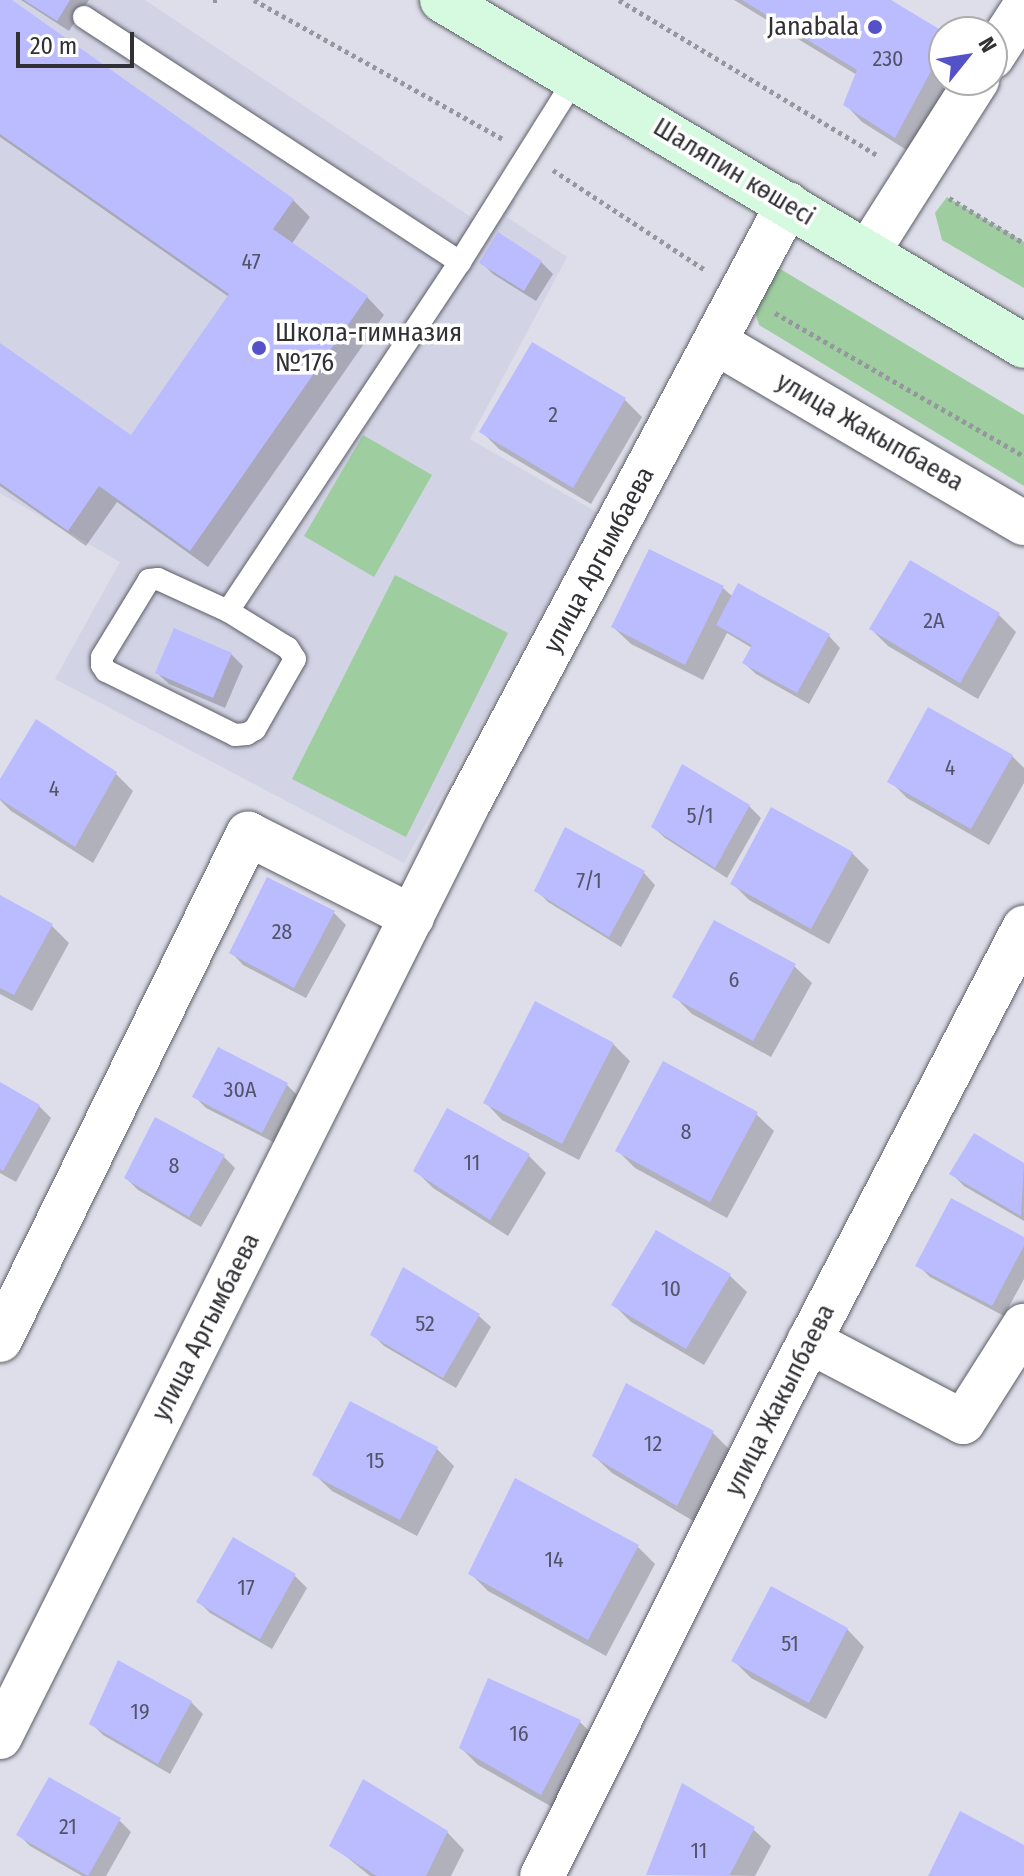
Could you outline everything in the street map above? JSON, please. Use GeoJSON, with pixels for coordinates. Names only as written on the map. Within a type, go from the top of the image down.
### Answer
{"type":"FeatureCollection","features":[{"type":"Feature","properties":{"kind":"main road","name":"Шаляпин көшесі"},"geometry":{"type":"LineString","coordinates":[[442,0],[1024,346]]}},
{"type":"Feature","properties":{"kind":"street"},"geometry":{"type":"LineString","coordinates":[[1008,32],[1024,8]]}},
{"type":"Feature","properties":{"kind":"street"},"geometry":{"type":"LineString","coordinates":[[868,252],[967,96]]}},
{"type":"Feature","properties":{"kind":"street","name":"улица Аргымбаева"},"geometry":{"type":"LineString","coordinates":[[0,1737],[412,917],[788,204]]}},
{"type":"Feature","properties":{"kind":"street","name":"улица Жакыпбаева"},"geometry":{"type":"LineString","coordinates":[[715,342],[1024,523]]}},
{"type":"Feature","properties":{"kind":"street"},"geometry":{"type":"LineString","coordinates":[[0,1340],[248,834],[412,917]]}},
{"type":"Feature","properties":{"kind":"street","name":"улица Жакыпбаева"},"geometry":{"type":"LineString","coordinates":[[542,1876],[809,1341],[1024,928]]}},
{"type":"Feature","properties":{"kind":"street"},"geometry":{"type":"LineString","coordinates":[[809,1341],[963,1422],[1024,1326]]}},
{"type":"Feature","properties":{"kind":"lane"},"geometry":{"type":"LineString","coordinates":[[84,17],[460,262]]}},
{"type":"Feature","properties":{"kind":"lane"},"geometry":{"type":"LineString","coordinates":[[228,611],[460,262],[576,77]]}},
{"type":"Feature","properties":{"kind":"lane"},"geometry":{"type":"LineString","coordinates":[[158,579],[228,611],[288,648],[295,659],[255,729],[247,734],[235,735],[106,671],[102,665],[102,657],[149,580],[158,579]]}},
{"type":"Feature","properties":{"kind":"path"},"geometry":{"type":"LineString","coordinates":[[254,0],[528,153],[743,294],[1024,456]]}},
{"type":"Feature","properties":{"kind":"path"},"geometry":{"type":"LineString","coordinates":[[619,0],[1024,243]]}},
{"type":"Feature","properties":{"kind":"shaded area","name":"Школа-гимназия №176"},"geometry":{"type":"Polygon","coordinates":[[[0,0],[145,0],[474,219],[495,191],[516,202],[507,217],[567,257],[470,439],[598,513],[404,863],[55,679],[120,562],[0,493],[0,0]]]}},
{"type":"Feature","properties":{"kind":"green space"},"geometry":{"type":"Polygon","coordinates":[[[947,197],[1024,242],[1024,288],[942,240],[935,213],[947,197]]]}},
{"type":"Feature","properties":{"kind":"green space"},"geometry":{"type":"Polygon","coordinates":[[[762,258],[1024,415],[1024,486],[759,325],[747,285],[762,258]]]}},
{"type":"Feature","properties":{"kind":"green space"},"geometry":{"type":"Polygon","coordinates":[[[363,435],[432,475],[374,577],[304,536],[363,435]]]}},
{"type":"Feature","properties":{"kind":"green space"},"geometry":{"type":"Polygon","coordinates":[[[395,575],[508,633],[406,837],[292,779],[395,575]]]}},
{"type":"Feature","properties":{"kind":"building"},"geometry":{"type":"Polygon","coordinates":[[[0,0],[12,0],[294,199],[273,229],[368,296],[190,551],[99,486],[68,531],[0,483],[0,343],[131,435],[229,294],[0,134],[0,0]]]}},
{"type":"Feature","properties":{"kind":"building"},"geometry":{"type":"Polygon","coordinates":[[[24,0],[70,0],[57,21],[24,0]]]}},
{"type":"Feature","properties":{"kind":"building"},"geometry":{"type":"Polygon","coordinates":[[[742,0],[891,0],[928,22],[928,77],[895,138],[843,105],[857,70],[742,0]]]}},
{"type":"Feature","properties":{"kind":"building"},"geometry":{"type":"Polygon","coordinates":[[[498,232],[542,261],[524,291],[479,263],[498,232]]]}},
{"type":"Feature","properties":{"kind":"building"},"geometry":{"type":"Polygon","coordinates":[[[532,342],[626,398],[573,488],[479,432],[532,342]]]}},
{"type":"Feature","properties":{"kind":"building"},"geometry":{"type":"Polygon","coordinates":[[[649,549],[724,586],[685,665],[611,627],[649,549]]]}},
{"type":"Feature","properties":{"kind":"building"},"geometry":{"type":"Polygon","coordinates":[[[910,560],[1000,613],[960,683],[869,629],[910,560]]]}},
{"type":"Feature","properties":{"kind":"building"},"geometry":{"type":"Polygon","coordinates":[[[738,583],[830,634],[797,693],[742,663],[752,645],[716,625],[738,583]]]}},
{"type":"Feature","properties":{"kind":"building"},"geometry":{"type":"Polygon","coordinates":[[[174,628],[232,653],[213,698],[155,673],[174,628]]]}},
{"type":"Feature","properties":{"kind":"building"},"geometry":{"type":"Polygon","coordinates":[[[928,707],[1013,755],[971,829],[887,782],[928,707]]]}},
{"type":"Feature","properties":{"kind":"building"},"geometry":{"type":"Polygon","coordinates":[[[36,719],[117,772],[75,847],[0,799],[0,779],[36,719]]]}},
{"type":"Feature","properties":{"kind":"building"},"geometry":{"type":"Polygon","coordinates":[[[682,764],[750,805],[715,868],[651,827],[682,764]]]}},
{"type":"Feature","properties":{"kind":"building"},"geometry":{"type":"Polygon","coordinates":[[[771,807],[853,852],[811,929],[730,884],[771,807]]]}},
{"type":"Feature","properties":{"kind":"building"},"geometry":{"type":"Polygon","coordinates":[[[565,827],[645,871],[609,937],[534,891],[565,827]]]}},
{"type":"Feature","properties":{"kind":"building"},"geometry":{"type":"Polygon","coordinates":[[[267,877],[335,911],[294,988],[229,953],[267,877]]]}},
{"type":"Feature","properties":{"kind":"building"},"geometry":{"type":"Polygon","coordinates":[[[0,895],[53,924],[14,995],[0,988],[0,895]]]}},
{"type":"Feature","properties":{"kind":"building"},"geometry":{"type":"Polygon","coordinates":[[[714,920],[796,964],[753,1041],[672,997],[714,920]]]}},
{"type":"Feature","properties":{"kind":"building"},"geometry":{"type":"Polygon","coordinates":[[[535,1001],[614,1043],[562,1144],[483,1103],[535,1001]]]}},
{"type":"Feature","properties":{"kind":"building"},"geometry":{"type":"Polygon","coordinates":[[[218,1047],[288,1083],[262,1133],[192,1097],[218,1047]]]}},
{"type":"Feature","properties":{"kind":"building"},"geometry":{"type":"Polygon","coordinates":[[[663,1061],[758,1112],[710,1202],[615,1151],[663,1061]]]}},
{"type":"Feature","properties":{"kind":"building"},"geometry":{"type":"Polygon","coordinates":[[[0,1082],[40,1105],[3,1171],[0,1169],[0,1082]]]}},
{"type":"Feature","properties":{"kind":"building"},"geometry":{"type":"Polygon","coordinates":[[[447,1108],[530,1154],[490,1220],[413,1171],[447,1108]]]}},
{"type":"Feature","properties":{"kind":"building"},"geometry":{"type":"Polygon","coordinates":[[[155,1117],[225,1155],[189,1217],[124,1178],[155,1117]]]}},
{"type":"Feature","properties":{"kind":"building"},"geometry":{"type":"Polygon","coordinates":[[[974,1133],[1024,1163],[1021,1216],[949,1174],[974,1133]]]}},
{"type":"Feature","properties":{"kind":"building"},"geometry":{"type":"Polygon","coordinates":[[[951,1198],[1024,1237],[1024,1246],[992,1306],[915,1266],[951,1198]]]}},
{"type":"Feature","properties":{"kind":"building"},"geometry":{"type":"Polygon","coordinates":[[[656,1230],[731,1274],[686,1349],[611,1305],[656,1230]]]}},
{"type":"Feature","properties":{"kind":"building"},"geometry":{"type":"Polygon","coordinates":[[[403,1267],[480,1314],[443,1378],[370,1335],[403,1267]]]}},
{"type":"Feature","properties":{"kind":"building"},"geometry":{"type":"Polygon","coordinates":[[[626,1383],[714,1431],[677,1506],[592,1456],[626,1383]]]}},
{"type":"Feature","properties":{"kind":"building"},"geometry":{"type":"Polygon","coordinates":[[[350,1401],[438,1447],[400,1520],[312,1475],[350,1401]]]}},
{"type":"Feature","properties":{"kind":"building"},"geometry":{"type":"Polygon","coordinates":[[[515,1478],[639,1545],[588,1640],[468,1574],[515,1478]]]}},
{"type":"Feature","properties":{"kind":"building"},"geometry":{"type":"Polygon","coordinates":[[[233,1537],[296,1574],[260,1639],[196,1602],[233,1537]]]}},
{"type":"Feature","properties":{"kind":"building"},"geometry":{"type":"Polygon","coordinates":[[[771,1586],[848,1628],[809,1703],[731,1661],[771,1586]]]}},
{"type":"Feature","properties":{"kind":"building"},"geometry":{"type":"Polygon","coordinates":[[[118,1660],[192,1701],[158,1764],[89,1724],[118,1660]]]}},
{"type":"Feature","properties":{"kind":"building"},"geometry":{"type":"Polygon","coordinates":[[[488,1678],[581,1720],[541,1795],[459,1748],[488,1678]]]}},
{"type":"Feature","properties":{"kind":"building"},"geometry":{"type":"Polygon","coordinates":[[[49,1777],[121,1818],[88,1876],[16,1835],[49,1777]]]}},
{"type":"Feature","properties":{"kind":"building"},"geometry":{"type":"Polygon","coordinates":[[[363,1779],[448,1831],[426,1876],[377,1876],[329,1846],[363,1779]]]}},
{"type":"Feature","properties":{"kind":"building"},"geometry":{"type":"Polygon","coordinates":[[[682,1783],[755,1827],[729,1876],[646,1875],[682,1783]]]}},
{"type":"Feature","properties":{"kind":"building"},"geometry":{"type":"Polygon","coordinates":[[[960,1811],[1024,1845],[1024,1876],[928,1876],[960,1811]]]}},
{"type":"Feature","properties":{"kind":"place","name":"Janabala"},"geometry":{"type":"Point","coordinates":[875,27]}},
{"type":"Feature","properties":{"kind":"place","name":"Школа-гимназия №176"},"geometry":{"type":"Point","coordinates":[259,348]}}]}
